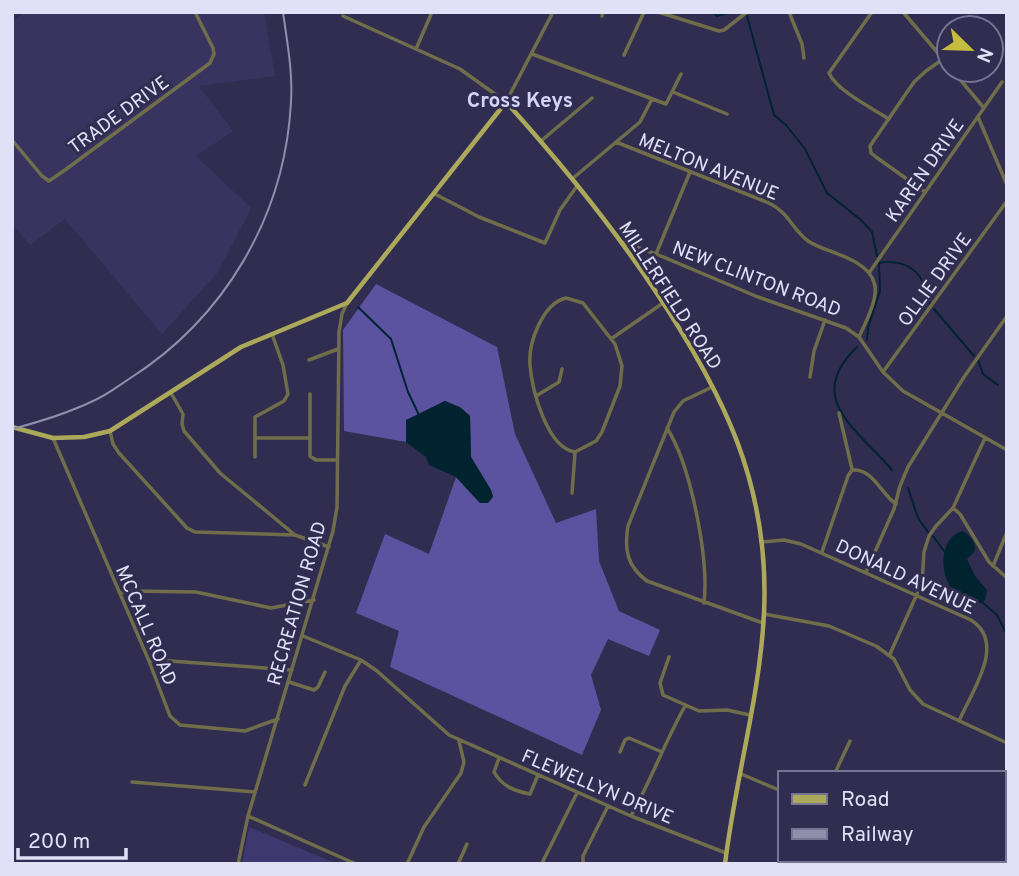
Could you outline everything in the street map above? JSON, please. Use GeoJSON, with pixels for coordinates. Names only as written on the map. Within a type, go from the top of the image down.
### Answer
{"type":"FeatureCollection","features":[{"type":"Feature","properties":{"kind":"main road","name":"MILLERFIELD ROAD"},"geometry":{"type":"LineString","coordinates":[[506,102],[622,242],[663,303],[714,387],[746,467],[761,541],[764,614],[759,667],[725,864]]}},
{"type":"Feature","properties":{"kind":"main road"},"geometry":{"type":"LineString","coordinates":[[12,427],[54,438],[84,438],[110,431],[226,355],[347,303],[506,102]]}},
{"type":"Feature","properties":{"kind":"street","name":"TRADE DRIVE"},"geometry":{"type":"LineString","coordinates":[[12,140],[49,181],[203,70],[213,59],[213,48],[195,12]]}},
{"type":"Feature","properties":{"kind":"street"},"geometry":{"type":"LineString","coordinates":[[416,49],[432,12]]}},
{"type":"Feature","properties":{"kind":"street"},"geometry":{"type":"LineString","coordinates":[[343,16],[473,77],[506,102],[553,12]]}},
{"type":"Feature","properties":{"kind":"street"},"geometry":{"type":"LineString","coordinates":[[624,55],[644,12]]}},
{"type":"Feature","properties":{"kind":"street"},"geometry":{"type":"LineString","coordinates":[[658,12],[713,30],[724,30],[747,12]]}},
{"type":"Feature","properties":{"kind":"street"},"geometry":{"type":"LineString","coordinates":[[789,12],[802,44],[804,58]]}},
{"type":"Feature","properties":{"kind":"street"},"geometry":{"type":"LineString","coordinates":[[872,12],[829,73],[831,79],[846,91],[889,119]]}},
{"type":"Feature","properties":{"kind":"street"},"geometry":{"type":"LineString","coordinates":[[903,12],[935,50]]}},
{"type":"Feature","properties":{"kind":"street"},"geometry":{"type":"LineString","coordinates":[[533,54],[666,104],[681,74]]}},
{"type":"Feature","properties":{"kind":"street"},"geometry":{"type":"LineString","coordinates":[[925,192],[871,152],[871,143],[914,82],[935,65]]}},
{"type":"Feature","properties":{"kind":"street"},"geometry":{"type":"LineString","coordinates":[[964,84],[984,108]]}},
{"type":"Feature","properties":{"kind":"street","name":"KAREN DRIVE"},"geometry":{"type":"LineString","coordinates":[[869,273],[1001,84]]}},
{"type":"Feature","properties":{"kind":"street"},"geometry":{"type":"LineString","coordinates":[[673,92],[727,114]]}},
{"type":"Feature","properties":{"kind":"street"},"geometry":{"type":"LineString","coordinates":[[541,141],[592,98]]}},
{"type":"Feature","properties":{"kind":"street"},"geometry":{"type":"LineString","coordinates":[[572,179],[643,118],[652,99]]}},
{"type":"Feature","properties":{"kind":"street"},"geometry":{"type":"LineString","coordinates":[[978,117],[1007,185]]}},
{"type":"Feature","properties":{"kind":"street","name":"MELTON AVENUE"},"geometry":{"type":"LineString","coordinates":[[616,142],[775,206],[808,241],[853,260],[869,273]]}},
{"type":"Feature","properties":{"kind":"street"},"geometry":{"type":"LineString","coordinates":[[656,254],[690,172]]}},
{"type":"Feature","properties":{"kind":"street"},"geometry":{"type":"LineString","coordinates":[[435,194],[458,208],[545,243],[560,210],[577,186]]}},
{"type":"Feature","properties":{"kind":"street","name":"OLLIE DRIVE"},"geometry":{"type":"LineString","coordinates":[[883,372],[1007,201]]}},
{"type":"Feature","properties":{"kind":"street","name":"NEW CLINTON ROAD"},"geometry":{"type":"LineString","coordinates":[[622,242],[758,297],[846,328],[859,337],[883,372],[903,391],[1007,450]]}},
{"type":"Feature","properties":{"kind":"street"},"geometry":{"type":"LineString","coordinates":[[859,337],[876,297],[875,284],[869,273]]}},
{"type":"Feature","properties":{"kind":"street"},"geometry":{"type":"LineString","coordinates":[[566,298],[580,301],[611,339],[622,363],[620,386],[596,441],[575,452],[568,452],[558,444],[536,396],[530,364],[537,330],[554,303],[566,298]]}},
{"type":"Feature","properties":{"kind":"street","name":"RECREATION ROAD"},"geometry":{"type":"LineString","coordinates":[[238,864],[248,816],[314,600],[337,507],[338,349],[340,323],[347,303]]}},
{"type":"Feature","properties":{"kind":"street"},"geometry":{"type":"LineString","coordinates":[[611,339],[663,303]]}},
{"type":"Feature","properties":{"kind":"street"},"geometry":{"type":"LineString","coordinates":[[866,572],[896,504],[908,467],[964,377],[1007,316]]}},
{"type":"Feature","properties":{"kind":"street"},"geometry":{"type":"LineString","coordinates":[[810,377],[814,351],[825,320]]}},
{"type":"Feature","properties":{"kind":"street"},"geometry":{"type":"LineString","coordinates":[[255,457],[255,417],[284,401],[288,394],[283,365],[272,334]]}},
{"type":"Feature","properties":{"kind":"street"},"geometry":{"type":"LineString","coordinates":[[309,360],[338,349]]}},
{"type":"Feature","properties":{"kind":"street"},"geometry":{"type":"LineString","coordinates":[[536,396],[559,382],[562,369]]}},
{"type":"Feature","properties":{"kind":"street"},"geometry":{"type":"LineString","coordinates":[[714,387],[703,389],[683,401],[674,412],[628,526],[625,548],[632,568],[647,581],[763,623]]}},
{"type":"Feature","properties":{"kind":"street"},"geometry":{"type":"LineString","coordinates":[[171,393],[183,414],[184,431],[209,461],[295,535]]}},
{"type":"Feature","properties":{"kind":"street"},"geometry":{"type":"LineString","coordinates":[[310,394],[311,458],[337,460]]}},
{"type":"Feature","properties":{"kind":"street"},"geometry":{"type":"LineString","coordinates":[[822,552],[852,470],[839,413]]}},
{"type":"Feature","properties":{"kind":"street"},"geometry":{"type":"LineString","coordinates":[[667,428],[694,497],[704,563],[704,603]]}},
{"type":"Feature","properties":{"kind":"street"},"geometry":{"type":"LineString","coordinates":[[110,431],[113,444],[119,453],[187,528],[195,532],[295,535],[329,547]]}},
{"type":"Feature","properties":{"kind":"street","name":"MCCALL ROAD"},"geometry":{"type":"LineString","coordinates":[[54,438],[170,716],[180,726],[245,731],[278,719]]}},
{"type":"Feature","properties":{"kind":"street"},"geometry":{"type":"LineString","coordinates":[[256,438],[309,438]]}},
{"type":"Feature","properties":{"kind":"street"},"geometry":{"type":"LineString","coordinates":[[889,654],[922,583],[928,539],[953,508],[985,438]]}},
{"type":"Feature","properties":{"kind":"street"},"geometry":{"type":"LineString","coordinates":[[572,493],[575,452]]}},
{"type":"Feature","properties":{"kind":"street"},"geometry":{"type":"LineString","coordinates":[[852,470],[869,475],[896,504]]}},
{"type":"Feature","properties":{"kind":"street"},"geometry":{"type":"LineString","coordinates":[[953,508],[960,514],[993,566],[1007,578]]}},
{"type":"Feature","properties":{"kind":"street"},"geometry":{"type":"LineString","coordinates":[[993,566],[1007,532]]}},
{"type":"Feature","properties":{"kind":"street","name":"DONALD AVENUE"},"geometry":{"type":"LineString","coordinates":[[761,541],[789,540],[822,552],[980,626],[987,638],[987,658],[960,721]]}},
{"type":"Feature","properties":{"kind":"street"},"geometry":{"type":"LineString","coordinates":[[120,593],[196,592],[271,608],[314,600]]}},
{"type":"Feature","properties":{"kind":"street"},"geometry":{"type":"LineString","coordinates":[[764,614],[829,626],[889,654],[919,701],[1007,743]]}},
{"type":"Feature","properties":{"kind":"street","name":"FLEWELLYN DRIVE"},"geometry":{"type":"LineString","coordinates":[[303,636],[360,660],[387,679],[441,730],[459,741],[631,816],[726,853]]}},
{"type":"Feature","properties":{"kind":"street"},"geometry":{"type":"LineString","coordinates":[[669,657],[661,679],[660,691],[665,697],[705,712],[727,710],[750,715]]}},
{"type":"Feature","properties":{"kind":"street"},"geometry":{"type":"LineString","coordinates":[[305,785],[345,686],[360,660]]}},
{"type":"Feature","properties":{"kind":"street"},"geometry":{"type":"LineString","coordinates":[[149,661],[292,670]]}},
{"type":"Feature","properties":{"kind":"street"},"geometry":{"type":"LineString","coordinates":[[289,682],[314,690],[325,672]]}},
{"type":"Feature","properties":{"kind":"street"},"geometry":{"type":"LineString","coordinates":[[631,816],[685,706]]}},
{"type":"Feature","properties":{"kind":"street"},"geometry":{"type":"LineString","coordinates":[[620,752],[625,740],[629,738],[662,752]]}},
{"type":"Feature","properties":{"kind":"street"},"geometry":{"type":"LineString","coordinates":[[407,864],[424,827],[461,773],[464,762],[459,741]]}},
{"type":"Feature","properties":{"kind":"street"},"geometry":{"type":"LineString","coordinates":[[836,771],[850,741]]}},
{"type":"Feature","properties":{"kind":"street"},"geometry":{"type":"LineString","coordinates":[[499,758],[494,772],[499,781],[511,788],[530,794],[538,775]]}},
{"type":"Feature","properties":{"kind":"street"},"geometry":{"type":"LineString","coordinates":[[739,774],[778,790]]}},
{"type":"Feature","properties":{"kind":"street"},"geometry":{"type":"LineString","coordinates":[[132,782],[255,792]]}},
{"type":"Feature","properties":{"kind":"street"},"geometry":{"type":"LineString","coordinates":[[542,863],[577,793]]}},
{"type":"Feature","properties":{"kind":"street"},"geometry":{"type":"LineString","coordinates":[[583,863],[583,856],[608,806]]}},
{"type":"Feature","properties":{"kind":"street"},"geometry":{"type":"LineString","coordinates":[[248,816],[356,864]]}},
{"type":"Feature","properties":{"kind":"street"},"geometry":{"type":"LineString","coordinates":[[458,864],[467,844]]}},
{"type":"Feature","properties":{"kind":"shaded area"},"geometry":{"type":"Polygon","coordinates":[[[25,12],[264,12],[275,76],[199,86],[233,131],[196,156],[251,208],[218,272],[162,334],[65,219],[30,245],[12,224],[12,22],[25,12]]]}},
{"type":"Feature","properties":{"kind":"shaded area"},"geometry":{"type":"Polygon","coordinates":[[[376,284],[497,347],[515,434],[556,523],[596,509],[599,561],[619,611],[660,630],[649,656],[608,639],[591,675],[601,710],[582,755],[390,667],[399,631],[356,613],[385,534],[429,554],[456,477],[480,503],[493,496],[471,457],[470,416],[460,407],[445,401],[407,420],[406,442],[344,431],[343,330],[376,284]]]}},
{"type":"Feature","properties":{"kind":"shaded area"},"geometry":{"type":"Polygon","coordinates":[[[249,827],[337,864],[242,864],[249,827]]]}},
{"type":"Feature","properties":{"kind":"water"},"geometry":{"type":"Polygon","coordinates":[[[445,401],[461,408],[470,416],[471,457],[491,490],[493,497],[488,503],[480,503],[456,477],[429,465],[426,457],[406,442],[406,420],[445,401]]]}},
{"type":"Feature","properties":{"kind":"water"},"geometry":{"type":"Polygon","coordinates":[[[963,531],[975,546],[974,552],[967,559],[975,576],[987,590],[985,600],[981,603],[954,591],[945,573],[943,564],[946,547],[955,534],[963,531]]]}},
{"type":"Feature","properties":{"kind":"waterway"},"geometry":{"type":"LineString","coordinates":[[713,12],[717,16],[731,12]]}},
{"type":"Feature","properties":{"kind":"waterway"},"geometry":{"type":"LineString","coordinates":[[747,16],[774,115],[786,125],[805,149],[827,193],[872,232],[877,256]]}},
{"type":"Feature","properties":{"kind":"waterway"},"geometry":{"type":"LineString","coordinates":[[879,263],[895,262],[916,272],[922,280],[930,304]]}},
{"type":"Feature","properties":{"kind":"waterway"},"geometry":{"type":"LineString","coordinates":[[867,340],[868,328],[880,291],[879,263]]}},
{"type":"Feature","properties":{"kind":"waterway"},"geometry":{"type":"LineString","coordinates":[[358,307],[391,339],[408,392],[418,413]]}},
{"type":"Feature","properties":{"kind":"waterway"},"geometry":{"type":"LineString","coordinates":[[934,309],[974,356]]}},
{"type":"Feature","properties":{"kind":"waterway"},"geometry":{"type":"LineString","coordinates":[[857,347],[842,366],[835,382],[835,398],[852,427],[892,470]]}},
{"type":"Feature","properties":{"kind":"waterway"},"geometry":{"type":"LineString","coordinates":[[978,360],[983,374],[998,385]]}},
{"type":"Feature","properties":{"kind":"waterway"},"geometry":{"type":"LineString","coordinates":[[908,488],[918,518],[928,532]]}},
{"type":"Feature","properties":{"kind":"waterway"},"geometry":{"type":"LineString","coordinates":[[933,536],[944,551]]}},
{"type":"Feature","properties":{"kind":"waterway"},"geometry":{"type":"LineString","coordinates":[[982,602],[997,615],[1007,635]]}},
{"type":"Feature","properties":{"kind":"railway"},"geometry":{"type":"LineString","coordinates":[[12,429],[98,399],[129,379],[163,354],[194,326],[221,295],[244,260],[277,185],[286,144],[291,79],[283,12]]}},
{"type":"Feature","properties":{"kind":"district","name":"Cross Keys"},"geometry":{"type":"Point","coordinates":[520,100]}}]}
